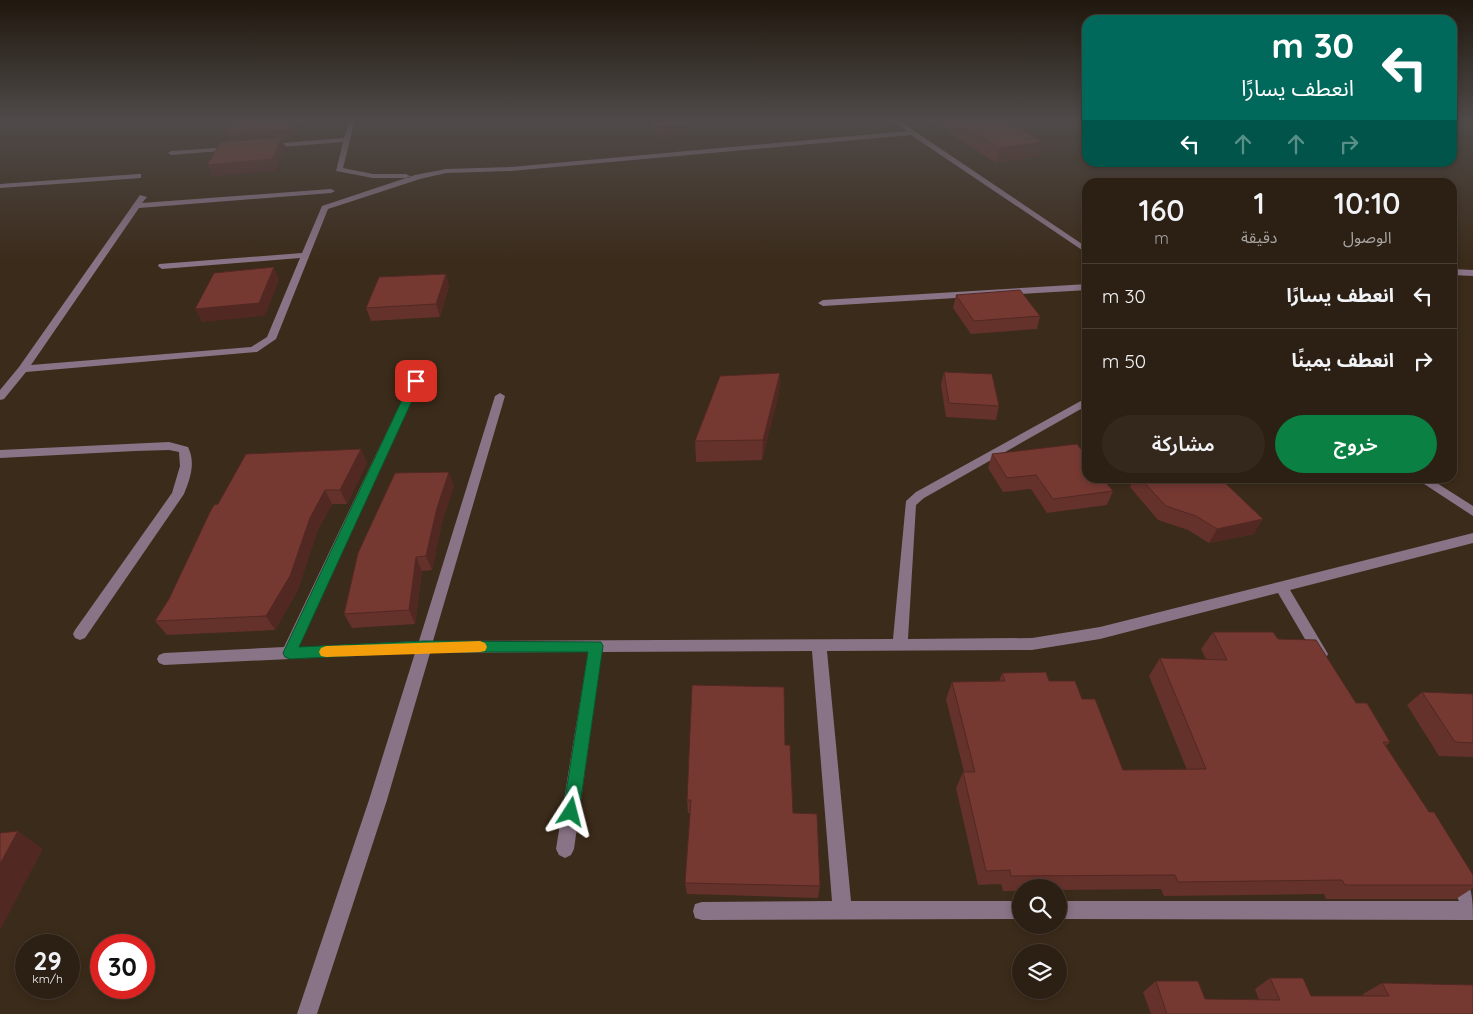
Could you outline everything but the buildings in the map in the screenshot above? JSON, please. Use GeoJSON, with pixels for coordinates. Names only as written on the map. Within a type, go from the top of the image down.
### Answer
{"type":"FeatureCollection","features":[{"type":"Feature","properties":{"kind":"street"},"geometry":{"type":"LineString","coordinates":[[23,369],[253,350],[271,339],[304,255],[325,208],[338,167]]}},
{"type":"Feature","properties":{"kind":"street"},"geometry":{"type":"LineString","coordinates":[[325,208],[418,177],[446,170],[520,167]]}},
{"type":"Feature","properties":{"kind":"street"},"geometry":{"type":"LineString","coordinates":[[963,167],[1082,248]]}},
{"type":"Feature","properties":{"kind":"street"},"geometry":{"type":"LineString","coordinates":[[0,186],[138,176]]}},
{"type":"Feature","properties":{"kind":"street"},"geometry":{"type":"LineString","coordinates":[[136,206],[373,176],[418,177]]}},
{"type":"Feature","properties":{"kind":"street"},"geometry":{"type":"LineString","coordinates":[[0,397],[23,369],[143,197]]}},
{"type":"Feature","properties":{"kind":"street"},"geometry":{"type":"LineString","coordinates":[[162,266],[304,255]]}},
{"type":"Feature","properties":{"kind":"street"},"geometry":{"type":"LineString","coordinates":[[1457,272],[1473,272]]}},
{"type":"Feature","properties":{"kind":"street"},"geometry":{"type":"LineString","coordinates":[[823,303],[1082,287]]}},
{"type":"Feature","properties":{"kind":"street"},"geometry":{"type":"LineString","coordinates":[[290,653],[416,381]]}},
{"type":"Feature","properties":{"kind":"street"},"geometry":{"type":"LineString","coordinates":[[307,1014],[378,800],[500,396]]}},
{"type":"Feature","properties":{"kind":"street"},"geometry":{"type":"LineString","coordinates":[[900,644],[910,504],[920,495],[1082,403]]}},
{"type":"Feature","properties":{"kind":"street"},"geometry":{"type":"LineString","coordinates":[[0,454],[135,446],[169,446],[184,450],[187,456],[185,473],[173,502],[80,634]]}},
{"type":"Feature","properties":{"kind":"street"},"geometry":{"type":"LineString","coordinates":[[1429,483],[1473,512]]}},
{"type":"Feature","properties":{"kind":"street"},"geometry":{"type":"LineString","coordinates":[[164,659],[424,647],[1032,644],[1068,639],[1473,538]]}},
{"type":"Feature","properties":{"kind":"street"},"geometry":{"type":"LineString","coordinates":[[1281,587],[1332,671]]}},
{"type":"Feature","properties":{"kind":"street"},"geometry":{"type":"LineString","coordinates":[[819,645],[842,910]]}},
{"type":"Feature","properties":{"kind":"street"},"geometry":{"type":"LineString","coordinates":[[565,849],[596,646]]}},
{"type":"Feature","properties":{"kind":"street"},"geometry":{"type":"LineString","coordinates":[[1067,910],[1473,909],[1448,865]]}},
{"type":"Feature","properties":{"kind":"street"},"geometry":{"type":"LineString","coordinates":[[702,912],[1012,910]]}},
{"type":"Feature","properties":{"kind":"slow traffic"},"geometry":{"type":"LineString","coordinates":[[326,652],[424,647],[480,647]]}},
{"type":"Feature","properties":{"kind":"route"},"geometry":{"type":"LineString","coordinates":[[416,381],[290,653],[424,647],[596,646],[571,812]]}}]}
